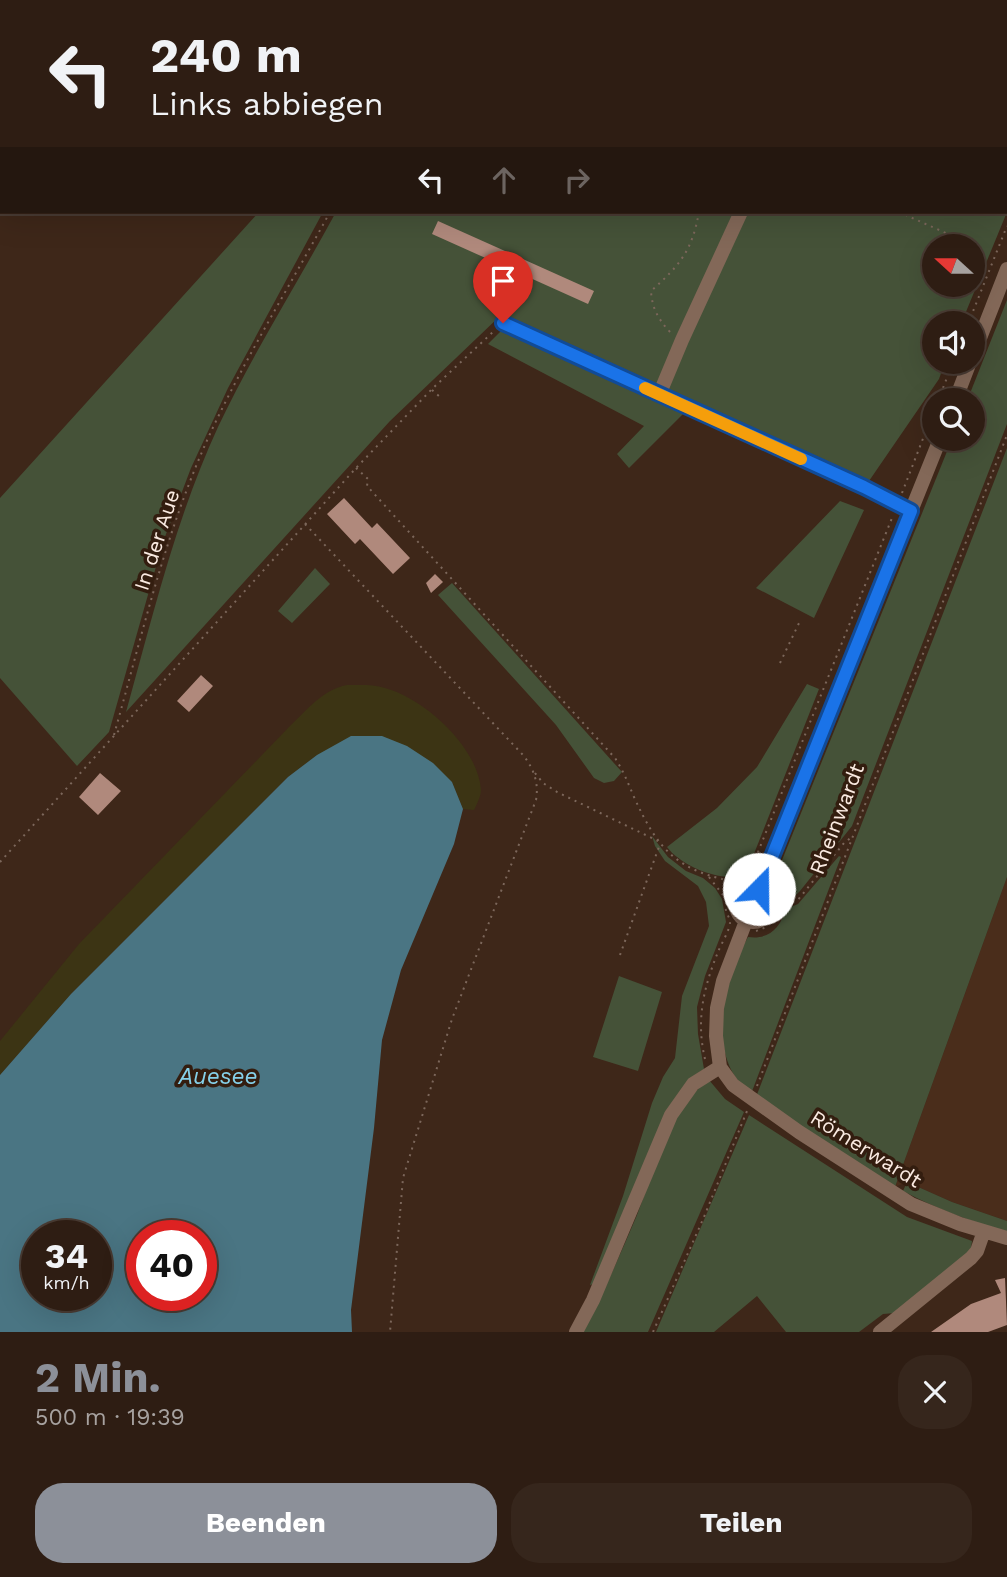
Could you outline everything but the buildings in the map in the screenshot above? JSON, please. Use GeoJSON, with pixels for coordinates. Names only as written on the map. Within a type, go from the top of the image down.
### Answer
{"type":"FeatureCollection","features":[{"type":"Feature","properties":{"kind":"street"},"geometry":{"type":"LineString","coordinates":[[659,395],[740,214]]}},
{"type":"Feature","properties":{"kind":"street"},"geometry":{"type":"LineString","coordinates":[[985,326],[1007,270]]}},
{"type":"Feature","properties":{"kind":"street"},"geometry":{"type":"LineString","coordinates":[[503,323],[864,487],[911,511]]}},
{"type":"Feature","properties":{"kind":"street"},"geometry":{"type":"LineString","coordinates":[[744,926],[763,919],[769,912],[770,903],[761,885],[935,451]]}},
{"type":"Feature","properties":{"kind":"street"},"geometry":{"type":"LineString","coordinates":[[576,1332],[593,1300],[671,1115],[693,1084],[714,1070],[717,1008],[723,981],[744,926],[736,910],[736,902],[745,890],[761,885]]}},
{"type":"Feature","properties":{"kind":"street","name":"Römerwardt"},"geometry":{"type":"LineString","coordinates":[[714,1070],[751,1101],[911,1204],[960,1224],[1007,1238]]}},
{"type":"Feature","properties":{"kind":"street"},"geometry":{"type":"LineString","coordinates":[[880,1332],[971,1258],[984,1231]]}},
{"type":"Feature","properties":{"kind":"path","name":"In der Aue"},"geometry":{"type":"LineString","coordinates":[[0,862],[114,736],[169,540],[192,476],[218,417],[329,214]]}},
{"type":"Feature","properties":{"kind":"path"},"geometry":{"type":"LineString","coordinates":[[682,340],[662,323],[652,305],[651,291],[685,257],[699,214]]}},
{"type":"Feature","properties":{"kind":"path"},"geometry":{"type":"LineString","coordinates":[[903,214],[948,234]]}},
{"type":"Feature","properties":{"kind":"path"},"geometry":{"type":"LineString","coordinates":[[973,311],[1007,226]]}},
{"type":"Feature","properties":{"kind":"path"},"geometry":{"type":"LineString","coordinates":[[114,736],[356,468],[432,389],[503,323]]}},
{"type":"Feature","properties":{"kind":"path"},"geometry":{"type":"LineString","coordinates":[[432,389],[440,397]]}},
{"type":"Feature","properties":{"kind":"path","name":"Rheinwardt"},"geometry":{"type":"LineString","coordinates":[[653,1332],[751,1101],[1007,435]]}},
{"type":"Feature","properties":{"kind":"path"},"geometry":{"type":"LineString","coordinates":[[714,1070],[702,1048],[699,1022],[708,977],[730,922],[726,913],[728,893],[738,882],[748,877],[922,441]]}},
{"type":"Feature","properties":{"kind":"path"},"geometry":{"type":"LineString","coordinates":[[356,468],[368,479],[367,486],[615,758],[659,842],[678,861],[709,877],[738,882]]}},
{"type":"Feature","properties":{"kind":"path"},"geometry":{"type":"LineString","coordinates":[[305,524],[514,745],[543,783],[659,842]]}},
{"type":"Feature","properties":{"kind":"path"},"geometry":{"type":"LineString","coordinates":[[779,663],[800,621]]}},
{"type":"Feature","properties":{"kind":"path"},"geometry":{"type":"LineString","coordinates":[[390,1332],[403,1178],[452,1019],[536,800],[534,772]]}},
{"type":"Feature","properties":{"kind":"path"},"geometry":{"type":"LineString","coordinates":[[778,905],[797,901],[844,843],[853,836]]}},
{"type":"Feature","properties":{"kind":"path"},"geometry":{"type":"LineString","coordinates":[[620,955],[659,842]]}},
{"type":"Feature","properties":{"kind":"path"},"geometry":{"type":"LineString","coordinates":[[709,877],[727,900]]}},
{"type":"Feature","properties":{"kind":"path"},"geometry":{"type":"LineString","coordinates":[[730,922],[753,932],[762,929],[776,915],[777,895],[771,886],[761,885],[748,877]]}},
{"type":"Feature","properties":{"kind":"shaded area"},"geometry":{"type":"Polygon","coordinates":[[[1007,877],[1007,1221],[952,1202],[907,1182],[895,1187],[1007,877]]]}},
{"type":"Feature","properties":{"kind":"green space"},"geometry":{"type":"Polygon","coordinates":[[[257,214],[322,214],[228,388],[191,468],[163,542],[109,732],[77,766],[0,678],[0,498],[257,214]]]}},
{"type":"Feature","properties":{"kind":"green space"},"geometry":{"type":"Polygon","coordinates":[[[335,214],[1006,214],[985,266],[985,234],[922,234],[922,298],[972,298],[966,311],[922,311],[922,374],[941,374],[933,388],[922,388],[922,404],[869,481],[500,316],[390,421],[126,712],[166,567],[203,461],[218,427],[335,214]]]}},
{"type":"Feature","properties":{"kind":"green space"},"geometry":{"type":"Polygon","coordinates":[[[1007,300],[1007,424],[852,826],[800,891],[794,897],[783,899],[774,880],[947,451],[985,451],[985,388],[972,388],[978,374],[985,374],[985,356],[1007,300]]]}},
{"type":"Feature","properties":{"kind":"green space"},"geometry":{"type":"Polygon","coordinates":[[[505,327],[685,412],[629,468],[617,454],[644,426],[488,344],[505,327]]]}},
{"type":"Feature","properties":{"kind":"green space"},"geometry":{"type":"Polygon","coordinates":[[[1007,448],[1007,877],[895,1187],[756,1097],[1007,448]]]}},
{"type":"Feature","properties":{"kind":"green space"},"geometry":{"type":"Polygon","coordinates":[[[840,501],[864,510],[814,618],[756,588],[840,501]]]}},
{"type":"Feature","properties":{"kind":"green space"},"geometry":{"type":"Polygon","coordinates":[[[315,568],[330,584],[292,623],[278,611],[315,568]]]}},
{"type":"Feature","properties":{"kind":"green space"},"geometry":{"type":"Polygon","coordinates":[[[452,583],[622,772],[614,781],[604,783],[594,778],[556,725],[438,595],[452,583]]]}},
{"type":"Feature","properties":{"kind":"green space"},"geometry":{"type":"Polygon","coordinates":[[[807,684],[819,689],[746,874],[726,877],[715,875],[682,861],[667,847],[717,808],[757,767],[807,684]]]}},
{"type":"Feature","properties":{"kind":"green space"},"geometry":{"type":"Polygon","coordinates":[[[652,836],[668,857],[715,888],[722,899],[726,922],[705,976],[697,1007],[704,1069],[694,1076],[597,1283],[590,1285],[623,1196],[652,1103],[675,1058],[682,996],[709,926],[706,902],[698,886],[665,861],[652,836]]]}},
{"type":"Feature","properties":{"kind":"green space"},"geometry":{"type":"Polygon","coordinates":[[[839,856],[841,857],[751,1094],[736,1078],[727,1060],[723,1040],[722,1018],[731,975],[748,937],[762,937],[773,931],[786,909],[798,904],[839,856]]]}},
{"type":"Feature","properties":{"kind":"green space"},"geometry":{"type":"Polygon","coordinates":[[[619,976],[662,992],[638,1071],[593,1057],[619,976]]]}},
{"type":"Feature","properties":{"kind":"green space"},"geometry":{"type":"Polygon","coordinates":[[[709,1080],[725,1099],[744,1112],[648,1332],[583,1332],[624,1245],[674,1123],[695,1092],[709,1080]]]}},
{"type":"Feature","properties":{"kind":"green space"},"geometry":{"type":"Polygon","coordinates":[[[749,1115],[907,1217],[972,1241],[970,1254],[895,1313],[883,1314],[859,1332],[786,1332],[757,1296],[714,1332],[656,1332],[749,1115]]]}},
{"type":"Feature","properties":{"kind":"green space"},"geometry":{"type":"Polygon","coordinates":[[[907,1182],[952,1202],[1007,1221],[1007,1232],[954,1214],[903,1191],[907,1182]]]}},
{"type":"Feature","properties":{"kind":"sand"},"geometry":{"type":"Polygon","coordinates":[[[347,685],[376,686],[400,694],[447,727],[470,757],[478,774],[481,792],[474,810],[463,809],[452,782],[317,755],[288,777],[71,994],[0,1075],[0,1041],[79,944],[289,727],[322,696],[347,685]]]}},
{"type":"Feature","properties":{"kind":"water","name":"Auesee"},"geometry":{"type":"Polygon","coordinates":[[[351,736],[382,736],[407,746],[433,763],[452,782],[463,809],[454,844],[401,970],[382,1040],[351,1310],[352,1332],[0,1332],[0,1075],[71,994],[288,777],[317,755],[351,736]]]}},
{"type":"Feature","properties":{"kind":"slow traffic"},"geometry":{"type":"LineString","coordinates":[[645,388],[801,459]]}},
{"type":"Feature","properties":{"kind":"route"},"geometry":{"type":"LineString","coordinates":[[503,323],[864,487],[911,511],[759,889]]}}]}
